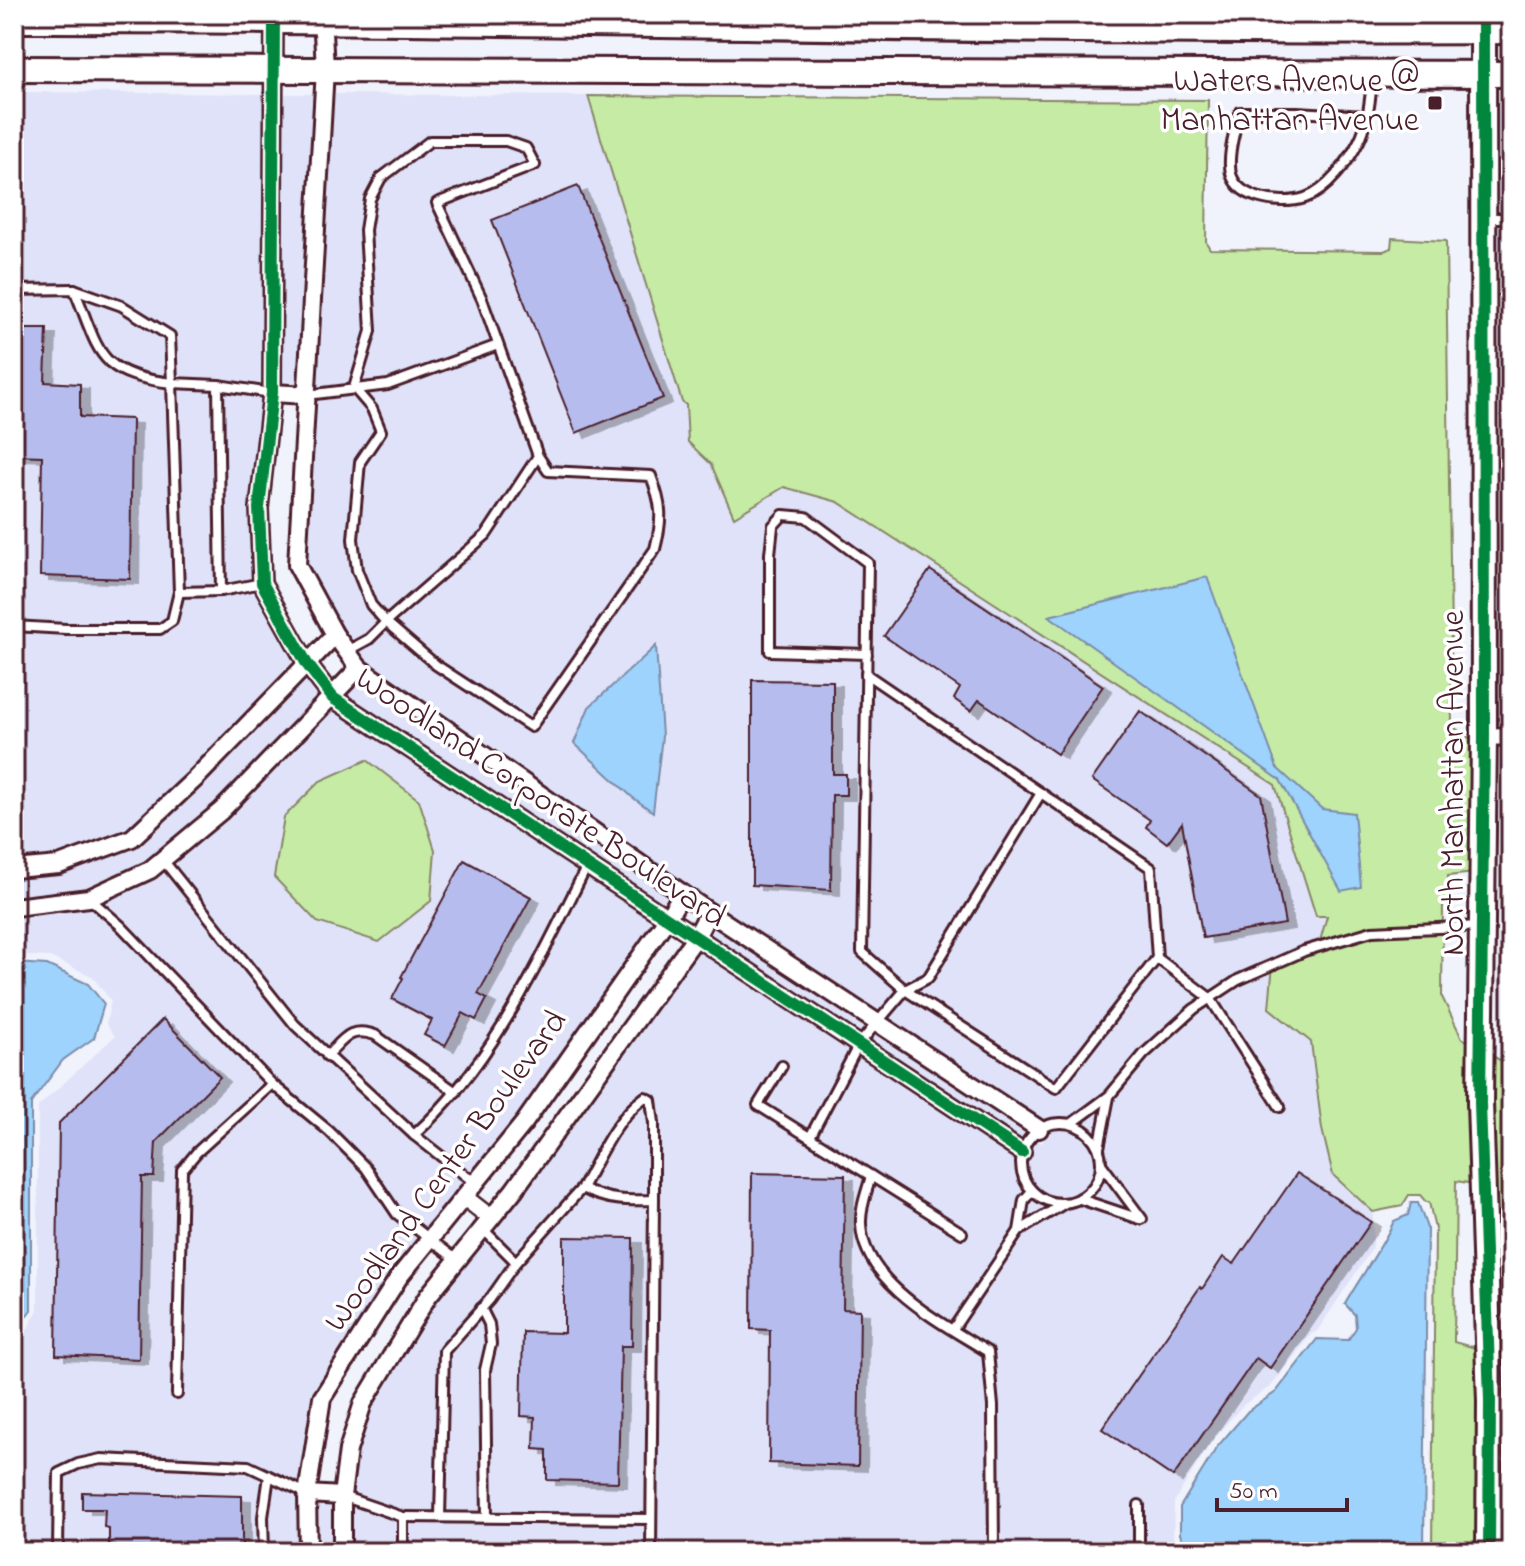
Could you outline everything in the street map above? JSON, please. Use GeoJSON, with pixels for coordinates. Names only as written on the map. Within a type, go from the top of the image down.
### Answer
{"type":"FeatureCollection","features":[{"type":"Feature","properties":{"kind":"main road"},"geometry":{"type":"LineString","coordinates":[[14,20],[323,17],[989,29],[1483,22],[1511,31]]}},
{"type":"Feature","properties":{"kind":"main road","name":"North Manhattan Avenue"},"geometry":{"type":"LineString","coordinates":[[1483,22],[1484,736],[1480,1103],[1490,1401],[1489,1552]]}},
{"type":"Feature","properties":{"kind":"main road"},"geometry":{"type":"LineString","coordinates":[[14,69],[1511,74]]}},
{"type":"Feature","properties":{"kind":"street","name":"Woodland Corporate Boulevard"},"geometry":{"type":"LineString","coordinates":[[274,17],[272,393],[259,508],[262,583],[307,664],[333,698],[1022,1152]]}},
{"type":"Feature","properties":{"kind":"street","name":"Woodland Corporate Boulevard"},"geometry":{"type":"LineString","coordinates":[[323,17],[325,69],[297,565],[335,635],[359,668],[682,894],[1039,1129]]}},
{"type":"Feature","properties":{"kind":"street"},"geometry":{"type":"LineString","coordinates":[[272,393],[307,395]]}},
{"type":"Feature","properties":{"kind":"street"},"geometry":{"type":"LineString","coordinates":[[14,869],[59,865],[132,838],[195,779],[335,635]]}},
{"type":"Feature","properties":{"kind":"street"},"geometry":{"type":"LineString","coordinates":[[14,907],[89,898],[150,870],[221,811],[359,668]]}},
{"type":"Feature","properties":{"kind":"street"},"geometry":{"type":"LineString","coordinates":[[1484,736],[1511,737]]}},
{"type":"Feature","properties":{"kind":"street","name":"Woodland Center Boulevard"},"geometry":{"type":"LineString","coordinates":[[308,1552],[307,1494],[322,1398],[399,1277],[524,1123],[682,894]]}},
{"type":"Feature","properties":{"kind":"street","name":"Woodland Center Boulevard"},"geometry":{"type":"LineString","coordinates":[[342,1552],[342,1496],[348,1450],[363,1403],[428,1296],[487,1223],[696,937],[709,912]]}},
{"type":"Feature","properties":{"kind":"street"},"geometry":{"type":"LineString","coordinates":[[464,1197],[487,1223]]}},
{"type":"Feature","properties":{"kind":"street"},"geometry":{"type":"LineString","coordinates":[[307,1494],[342,1496]]}},
{"type":"Feature","properties":{"kind":"lane"},"geometry":{"type":"LineString","coordinates":[[1366,116],[1240,112],[1229,169],[1236,183],[1254,197],[1285,201],[1305,198],[1322,189],[1359,141],[1366,116],[1373,74]]}},
{"type":"Feature","properties":{"kind":"lane"},"geometry":{"type":"LineString","coordinates":[[430,141],[506,141],[526,148],[535,165],[437,203],[482,299],[538,456],[548,471],[651,476],[662,505],[655,549],[531,727],[436,665],[371,605],[361,580],[353,539],[360,462],[381,431],[372,409],[354,388],[371,331],[365,230],[370,199],[381,178],[430,141]]}},
{"type":"Feature","properties":{"kind":"lane"},"geometry":{"type":"LineString","coordinates":[[1485,218],[1511,218]]}},
{"type":"Feature","properties":{"kind":"lane"},"geometry":{"type":"LineString","coordinates":[[74,289],[87,327],[104,358],[120,371],[145,380],[218,385],[272,393]]}},
{"type":"Feature","properties":{"kind":"lane"},"geometry":{"type":"LineString","coordinates":[[14,290],[74,289],[122,306],[170,336],[179,592],[172,621],[160,629],[14,626]]}},
{"type":"Feature","properties":{"kind":"lane"},"geometry":{"type":"LineString","coordinates":[[307,395],[388,385],[498,345]]}},
{"type":"Feature","properties":{"kind":"lane"},"geometry":{"type":"LineString","coordinates":[[218,385],[221,591]]}},
{"type":"Feature","properties":{"kind":"lane"},"geometry":{"type":"LineString","coordinates":[[347,651],[369,639],[486,535],[538,456]]}},
{"type":"Feature","properties":{"kind":"lane"},"geometry":{"type":"LineString","coordinates":[[866,674],[1151,868],[1157,958],[1056,1088],[905,990],[862,952],[866,674],[867,654],[868,563],[806,517],[783,515],[773,526],[770,554],[770,651],[867,654]]}},
{"type":"Feature","properties":{"kind":"lane"},"geometry":{"type":"LineString","coordinates":[[179,592],[221,591],[262,583]]}},
{"type":"Feature","properties":{"kind":"lane"},"geometry":{"type":"LineString","coordinates":[[810,1137],[859,1044],[905,990],[928,978],[1041,793]]}},
{"type":"Feature","properties":{"kind":"lane"},"geometry":{"type":"LineString","coordinates":[[162,859],[295,1025],[414,1135],[475,1183]]}},
{"type":"Feature","properties":{"kind":"lane"},"geometry":{"type":"LineString","coordinates":[[414,1135],[445,1107],[521,997],[587,866]]}},
{"type":"Feature","properties":{"kind":"lane"},"geometry":{"type":"LineString","coordinates":[[89,898],[121,926],[272,1084],[329,1131],[366,1168],[397,1214],[457,1260]]}},
{"type":"Feature","properties":{"kind":"lane"},"geometry":{"type":"LineString","coordinates":[[1071,1124],[1109,1096],[1144,1054],[1194,1009],[1238,980],[1304,951],[1372,931],[1482,926]]}},
{"type":"Feature","properties":{"kind":"lane"},"geometry":{"type":"LineString","coordinates":[[1157,958],[1210,998],[1280,1107]]}},
{"type":"Feature","properties":{"kind":"lane"},"geometry":{"type":"LineString","coordinates":[[327,1056],[352,1032],[362,1030],[375,1035],[456,1092]]}},
{"type":"Feature","properties":{"kind":"lane"},"geometry":{"type":"LineString","coordinates":[[782,1066],[758,1105],[962,1233]]}},
{"type":"Feature","properties":{"kind":"lane"},"geometry":{"type":"LineString","coordinates":[[177,1394],[182,1170],[197,1152],[272,1084]]}},
{"type":"Feature","properties":{"kind":"lane"},"geometry":{"type":"LineString","coordinates":[[1099,1148],[1109,1096]]}},
{"type":"Feature","properties":{"kind":"lane"},"geometry":{"type":"LineString","coordinates":[[440,1517],[444,1351],[516,1262],[582,1188],[618,1124],[645,1097],[651,1100],[654,1123],[651,1552]]}},
{"type":"Feature","properties":{"kind":"lane"},"geometry":{"type":"LineString","coordinates":[[953,1329],[1019,1231],[1065,1203],[1080,1199],[1099,1178],[1102,1165],[1093,1137],[1071,1124],[1049,1124],[1039,1129],[1025,1144],[1021,1166],[1024,1180],[1032,1191],[1042,1198],[1065,1203]]}},
{"type":"Feature","properties":{"kind":"lane"},"geometry":{"type":"LineString","coordinates":[[1080,1199],[1142,1219],[1102,1165]]}},
{"type":"Feature","properties":{"kind":"lane"},"geometry":{"type":"LineString","coordinates":[[871,1176],[863,1202],[861,1226],[871,1261],[886,1280],[988,1352],[993,1406],[994,1552]]}},
{"type":"Feature","properties":{"kind":"lane"},"geometry":{"type":"LineString","coordinates":[[582,1188],[617,1200],[654,1200]]}},
{"type":"Feature","properties":{"kind":"lane"},"geometry":{"type":"LineString","coordinates":[[1019,1231],[1024,1200],[1032,1191]]}},
{"type":"Feature","properties":{"kind":"lane"},"geometry":{"type":"LineString","coordinates":[[487,1223],[516,1262]]}},
{"type":"Feature","properties":{"kind":"lane"},"geometry":{"type":"LineString","coordinates":[[481,1308],[489,1324],[491,1344],[485,1370],[487,1517]]}},
{"type":"Feature","properties":{"kind":"lane"},"geometry":{"type":"LineString","coordinates":[[58,1552],[59,1473],[78,1464],[101,1459],[248,1466],[307,1494]]}},
{"type":"Feature","properties":{"kind":"lane"},"geometry":{"type":"LineString","coordinates":[[264,1552],[263,1517],[269,1476]]}},
{"type":"Feature","properties":{"kind":"lane"},"geometry":{"type":"LineString","coordinates":[[342,1496],[403,1517],[651,1519]]}},
{"type":"Feature","properties":{"kind":"lane"},"geometry":{"type":"LineString","coordinates":[[1139,1505],[1139,1552]]}},
{"type":"Feature","properties":{"kind":"lane"},"geometry":{"type":"LineString","coordinates":[[403,1517],[403,1552]]}},
{"type":"Feature","properties":{"kind":"shaded area"},"geometry":{"type":"Polygon","coordinates":[[[14,92],[264,94],[263,392],[250,507],[253,583],[296,662],[189,772],[128,829],[57,855],[14,859],[14,92]]]}},
{"type":"Feature","properties":{"kind":"shaded area"},"geometry":{"type":"Polygon","coordinates":[[[282,94],[315,94],[299,384],[281,383],[282,94]]]}},
{"type":"Feature","properties":{"kind":"shaded area"},"geometry":{"type":"Polygon","coordinates":[[[333,94],[588,96],[660,281],[683,363],[688,442],[711,464],[734,516],[784,487],[848,505],[1127,681],[1275,786],[1330,905],[1320,941],[1273,964],[1269,1008],[1311,1042],[1322,1128],[1333,1175],[1373,1212],[1373,1247],[1317,1331],[1311,1334],[1271,1386],[1243,1405],[1211,1441],[1174,1502],[1173,1537],[1179,1552],[351,1552],[350,1497],[357,1452],[371,1408],[435,1302],[521,1196],[698,950],[1025,1166],[1034,1149],[708,934],[712,926],[1042,1143],[1051,1126],[714,904],[365,661],[342,629],[306,563],[333,94]],[[655,647],[589,707],[632,797],[653,812],[655,647]]]}},
{"type":"Feature","properties":{"kind":"shaded area"},"geometry":{"type":"Polygon","coordinates":[[[1492,101],[1511,102],[1511,278],[1495,264],[1492,101]]]}},
{"type":"Feature","properties":{"kind":"shaded area"},"geometry":{"type":"Polygon","coordinates":[[[306,679],[320,697],[215,803],[145,861],[87,888],[14,897],[14,879],[60,875],[135,848],[201,787],[306,679]]]}},
{"type":"Feature","properties":{"kind":"shaded area"},"geometry":{"type":"Polygon","coordinates":[[[360,681],[670,897],[664,905],[347,696],[360,681]]]}},
{"type":"Feature","properties":{"kind":"shaded area"},"geometry":{"type":"Polygon","coordinates":[[[334,710],[654,921],[517,1116],[393,1270],[316,1390],[299,1483],[298,1552],[14,1552],[14,1333],[25,1334],[38,1310],[38,1107],[115,1036],[106,1024],[111,1001],[92,976],[50,957],[14,955],[14,917],[90,908],[153,879],[227,818],[334,710]]]}},
{"type":"Feature","properties":{"kind":"shaded area"},"geometry":{"type":"Polygon","coordinates":[[[316,1504],[333,1505],[333,1552],[317,1552],[316,1504]]]}},
{"type":"Feature","properties":{"kind":"green space"},"geometry":{"type":"Polygon","coordinates":[[[588,96],[1208,100],[1206,242],[1210,249],[1384,251],[1391,248],[1392,238],[1446,241],[1452,726],[1475,742],[1474,873],[1448,876],[1448,900],[1443,902],[1442,997],[1462,1038],[1471,1043],[1474,1184],[1456,1181],[1454,1342],[1479,1349],[1479,1552],[1432,1552],[1435,1229],[1429,1202],[1420,1195],[1409,1195],[1402,1206],[1373,1212],[1333,1175],[1322,1129],[1311,1042],[1269,1008],[1273,964],[1320,941],[1327,916],[1316,916],[1275,785],[838,502],[784,487],[734,517],[711,464],[688,442],[686,405],[682,402],[588,96]]]}},
{"type":"Feature","properties":{"kind":"green space"},"geometry":{"type":"Polygon","coordinates":[[[367,760],[419,800],[435,850],[431,901],[379,942],[317,922],[274,877],[284,817],[320,781],[367,760]]]}},
{"type":"Feature","properties":{"kind":"green space"},"geometry":{"type":"Polygon","coordinates":[[[1489,1054],[1511,1066],[1511,1227],[1492,1206],[1489,1054]]]}},
{"type":"Feature","properties":{"kind":"water"},"geometry":{"type":"Polygon","coordinates":[[[1207,577],[1277,768],[1322,809],[1354,813],[1361,887],[1341,891],[1280,780],[1049,616],[1207,577]]]}},
{"type":"Feature","properties":{"kind":"water"},"geometry":{"type":"Polygon","coordinates":[[[656,646],[662,736],[653,812],[632,797],[574,743],[589,707],[656,646]]]}},
{"type":"Feature","properties":{"kind":"water"},"geometry":{"type":"Polygon","coordinates":[[[14,963],[47,965],[88,984],[104,1004],[94,1038],[63,1060],[31,1103],[31,1310],[19,1325],[14,1324],[14,963]]]}},
{"type":"Feature","properties":{"kind":"water"},"geometry":{"type":"Polygon","coordinates":[[[1411,1203],[1418,1203],[1427,1228],[1424,1552],[1187,1552],[1180,1534],[1180,1507],[1217,1447],[1248,1411],[1276,1392],[1317,1339],[1348,1340],[1356,1328],[1355,1315],[1345,1304],[1394,1221],[1408,1215],[1411,1203]]]}},
{"type":"Feature","properties":{"kind":"building"},"geometry":{"type":"Polygon","coordinates":[[[578,186],[663,398],[576,433],[492,220],[578,186]]]}},
{"type":"Feature","properties":{"kind":"building"},"geometry":{"type":"Polygon","coordinates":[[[14,329],[47,329],[45,382],[80,384],[80,417],[132,419],[130,579],[40,576],[42,456],[14,455],[14,329]]]}},
{"type":"Feature","properties":{"kind":"building"},"geometry":{"type":"Polygon","coordinates":[[[930,570],[1103,686],[1057,754],[979,700],[971,711],[954,699],[960,688],[884,636],[930,570]]]}},
{"type":"Feature","properties":{"kind":"building"},"geometry":{"type":"Polygon","coordinates":[[[752,680],[833,681],[833,774],[846,774],[846,795],[832,795],[831,890],[752,885],[752,680]]]}},
{"type":"Feature","properties":{"kind":"building"},"geometry":{"type":"Polygon","coordinates":[[[1140,711],[1261,795],[1285,924],[1203,938],[1182,823],[1167,843],[1146,827],[1150,820],[1092,780],[1140,711]]]}},
{"type":"Feature","properties":{"kind":"building"},"geometry":{"type":"Polygon","coordinates":[[[464,860],[531,897],[478,994],[487,999],[476,1020],[463,1013],[445,1046],[424,1035],[432,1020],[392,999],[464,860]]]}},
{"type":"Feature","properties":{"kind":"building"},"geometry":{"type":"Polygon","coordinates":[[[163,1019],[220,1077],[156,1142],[154,1177],[142,1177],[139,1359],[56,1355],[59,1123],[163,1019]]]}},
{"type":"Feature","properties":{"kind":"building"},"geometry":{"type":"Polygon","coordinates":[[[752,1173],[845,1175],[843,1309],[860,1310],[858,1466],[769,1463],[770,1330],[751,1329],[752,1173]]]}},
{"type":"Feature","properties":{"kind":"building"},"geometry":{"type":"Polygon","coordinates":[[[1297,1173],[1371,1222],[1270,1368],[1256,1358],[1173,1477],[1102,1429],[1200,1287],[1202,1289],[1223,1257],[1234,1264],[1297,1173]]]}},
{"type":"Feature","properties":{"kind":"building"},"geometry":{"type":"Polygon","coordinates":[[[564,1237],[633,1238],[632,1346],[621,1346],[618,1482],[547,1480],[547,1450],[534,1449],[535,1417],[521,1416],[523,1332],[564,1333],[564,1237]]]}},
{"type":"Feature","properties":{"kind":"building"},"geometry":{"type":"Polygon","coordinates":[[[82,1492],[242,1496],[242,1552],[109,1552],[109,1528],[104,1527],[105,1509],[82,1509],[82,1492]]]}},
{"type":"Feature","properties":{"kind":"cycle path"},"geometry":{"type":"LineString","coordinates":[[274,14],[272,393],[259,508],[262,583],[307,664],[333,698],[1022,1152]]}},
{"type":"Feature","properties":{"kind":"cycle path"},"geometry":{"type":"LineString","coordinates":[[1483,14],[1484,736],[1480,1103],[1490,1401],[1489,1552]]}},
{"type":"Feature","properties":{"kind":"place","name":"Waters Avenue @ Manhattan Avenue"},"geometry":{"type":"Point","coordinates":[1435,103]}}]}
